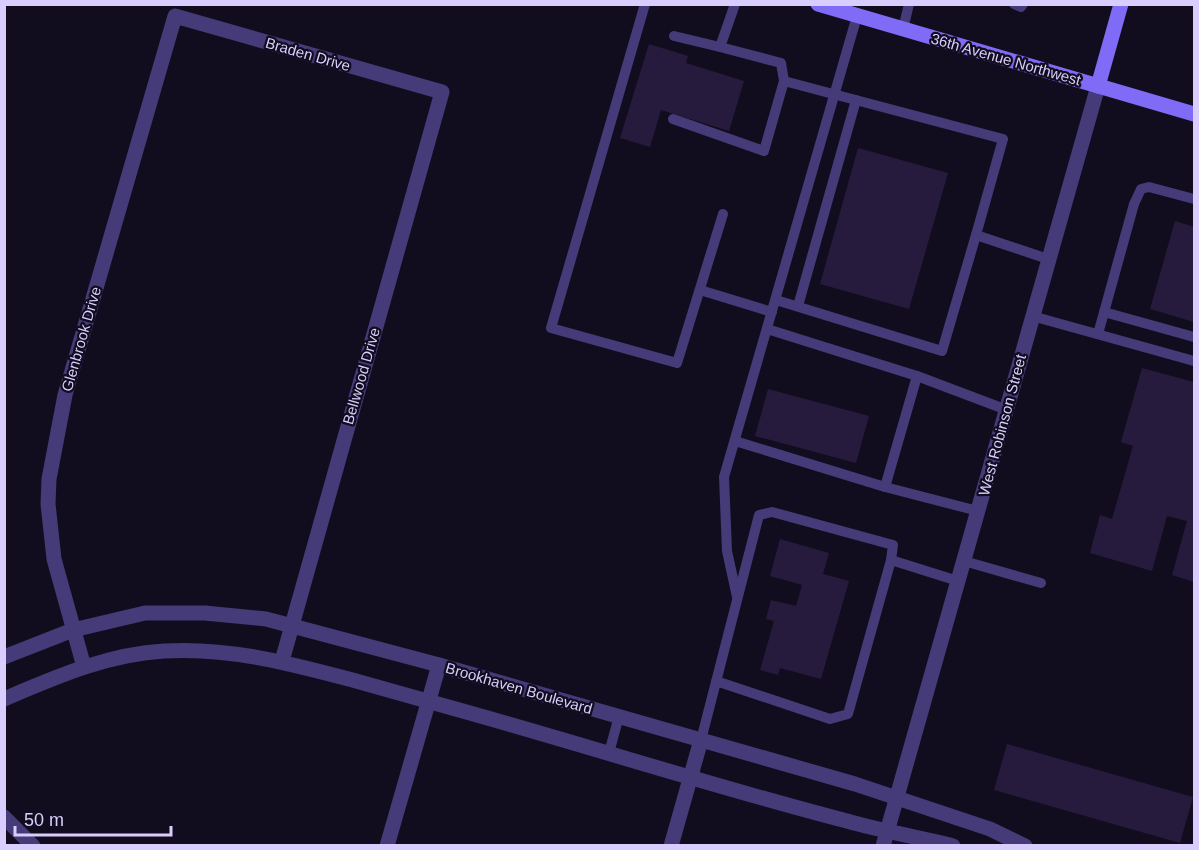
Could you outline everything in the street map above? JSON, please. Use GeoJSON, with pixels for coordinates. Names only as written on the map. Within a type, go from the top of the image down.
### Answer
{"type":"FeatureCollection","features":[{"type":"Feature","properties":{"kind":"main road","name":"36th Avenue Northwest"},"geometry":{"type":"LineString","coordinates":[[818,4],[853,11],[903,29],[1194,114]]}},
{"type":"Feature","properties":{"kind":"main road","name":"West Robinson Street"},"geometry":{"type":"LineString","coordinates":[[1098,86],[1121,4]]}},
{"type":"Feature","properties":{"kind":"street","name":"Braden Drive"},"geometry":{"type":"LineString","coordinates":[[175,16],[442,92]]}},
{"type":"Feature","properties":{"kind":"street","name":"Glenbrook Drive"},"geometry":{"type":"LineString","coordinates":[[84,668],[56,570],[50,532],[48,496],[53,452],[65,395],[175,16]]}},
{"type":"Feature","properties":{"kind":"street","name":"West Robinson Street"},"geometry":{"type":"LineString","coordinates":[[885,838],[1098,86]]}},
{"type":"Feature","properties":{"kind":"street","name":"Bellwood Drive"},"geometry":{"type":"LineString","coordinates":[[282,661],[442,92]]}},
{"type":"Feature","properties":{"kind":"street","name":"Brookhaven Boulevard"},"geometry":{"type":"LineString","coordinates":[[4,657],[73,630],[145,613],[236,614],[291,624],[619,716],[896,798],[990,829],[1025,846]]}},
{"type":"Feature","properties":{"kind":"street"},"geometry":{"type":"LineString","coordinates":[[4,699],[104,660],[163,651],[216,652],[282,661],[691,777],[885,838],[953,846]]}},
{"type":"Feature","properties":{"kind":"street"},"geometry":{"type":"LineString","coordinates":[[387,846],[439,665]]}},
{"type":"Feature","properties":{"kind":"street"},"geometry":{"type":"LineString","coordinates":[[671,846],[702,740]]}},
{"type":"Feature","properties":{"kind":"street"},"geometry":{"type":"LineString","coordinates":[[4,817],[33,846]]}},
{"type":"Feature","properties":{"kind":"lane"},"geometry":{"type":"LineString","coordinates":[[645,4],[551,328],[677,363],[723,213]]}},
{"type":"Feature","properties":{"kind":"lane"},"geometry":{"type":"LineString","coordinates":[[720,47],[735,4]]}},
{"type":"Feature","properties":{"kind":"lane"},"geometry":{"type":"LineString","coordinates":[[903,29],[909,4]]}},
{"type":"Feature","properties":{"kind":"lane"},"geometry":{"type":"LineString","coordinates":[[1014,4],[1021,7],[1023,4]]}},
{"type":"Feature","properties":{"kind":"lane"},"geometry":{"type":"LineString","coordinates":[[737,600],[727,551],[724,477],[835,94],[853,11]]}},
{"type":"Feature","properties":{"kind":"lane"},"geometry":{"type":"LineString","coordinates":[[673,119],[764,151],[784,81],[781,63],[674,36]]}},
{"type":"Feature","properties":{"kind":"lane"},"geometry":{"type":"LineString","coordinates":[[776,300],[942,351],[1003,139],[784,81]]}},
{"type":"Feature","properties":{"kind":"lane"},"geometry":{"type":"LineString","coordinates":[[798,306],[856,100]]}},
{"type":"Feature","properties":{"kind":"lane"},"geometry":{"type":"LineString","coordinates":[[1098,334],[1134,204],[1141,189],[1149,187],[1194,199]]}},
{"type":"Feature","properties":{"kind":"lane"},"geometry":{"type":"LineString","coordinates":[[976,235],[1048,259]]}},
{"type":"Feature","properties":{"kind":"lane"},"geometry":{"type":"LineString","coordinates":[[700,290],[772,312]]}},
{"type":"Feature","properties":{"kind":"lane"},"geometry":{"type":"LineString","coordinates":[[1104,312],[1194,338]]}},
{"type":"Feature","properties":{"kind":"lane"},"geometry":{"type":"LineString","coordinates":[[1032,316],[1194,361]]}},
{"type":"Feature","properties":{"kind":"lane"},"geometry":{"type":"LineString","coordinates":[[767,329],[917,376],[1007,410]]}},
{"type":"Feature","properties":{"kind":"lane"},"geometry":{"type":"LineString","coordinates":[[885,487],[917,376]]}},
{"type":"Feature","properties":{"kind":"lane"},"geometry":{"type":"LineString","coordinates":[[735,441],[885,487],[978,511]]}},
{"type":"Feature","properties":{"kind":"lane"},"geometry":{"type":"LineString","coordinates":[[702,740],[716,681],[759,515],[772,512],[893,545],[891,560],[848,714],[830,719],[716,681]]}},
{"type":"Feature","properties":{"kind":"lane"},"geometry":{"type":"LineString","coordinates":[[891,560],[958,581]]}},
{"type":"Feature","properties":{"kind":"lane"},"geometry":{"type":"LineString","coordinates":[[964,561],[1041,583]]}},
{"type":"Feature","properties":{"kind":"lane"},"geometry":{"type":"LineString","coordinates":[[609,753],[619,716]]}},
{"type":"Feature","properties":{"kind":"building"},"geometry":{"type":"Polygon","coordinates":[[[649,44],[688,56],[686,63],[744,81],[729,131],[661,110],[650,147],[620,138],[649,44]]]}},
{"type":"Feature","properties":{"kind":"building"},"geometry":{"type":"Polygon","coordinates":[[[858,148],[948,173],[909,309],[820,284],[858,148]]]}},
{"type":"Feature","properties":{"kind":"building"},"geometry":{"type":"Polygon","coordinates":[[[1175,221],[1194,227],[1194,322],[1150,309],[1175,221]]]}},
{"type":"Feature","properties":{"kind":"building"},"geometry":{"type":"Polygon","coordinates":[[[1142,368],[1194,382],[1194,582],[1172,575],[1187,521],[1167,516],[1152,571],[1090,553],[1100,515],[1112,519],[1133,446],[1121,442],[1142,368]]]}},
{"type":"Feature","properties":{"kind":"building"},"geometry":{"type":"Polygon","coordinates":[[[768,389],[869,416],[856,463],[755,436],[768,389]]]}},
{"type":"Feature","properties":{"kind":"building"},"geometry":{"type":"Polygon","coordinates":[[[780,539],[829,553],[823,574],[849,581],[821,679],[780,668],[778,675],[760,670],[774,621],[766,619],[771,600],[796,606],[802,585],[770,576],[780,539]]]}},
{"type":"Feature","properties":{"kind":"building"},"geometry":{"type":"Polygon","coordinates":[[[1007,744],[1193,797],[1180,843],[994,790],[1007,744]]]}}]}
